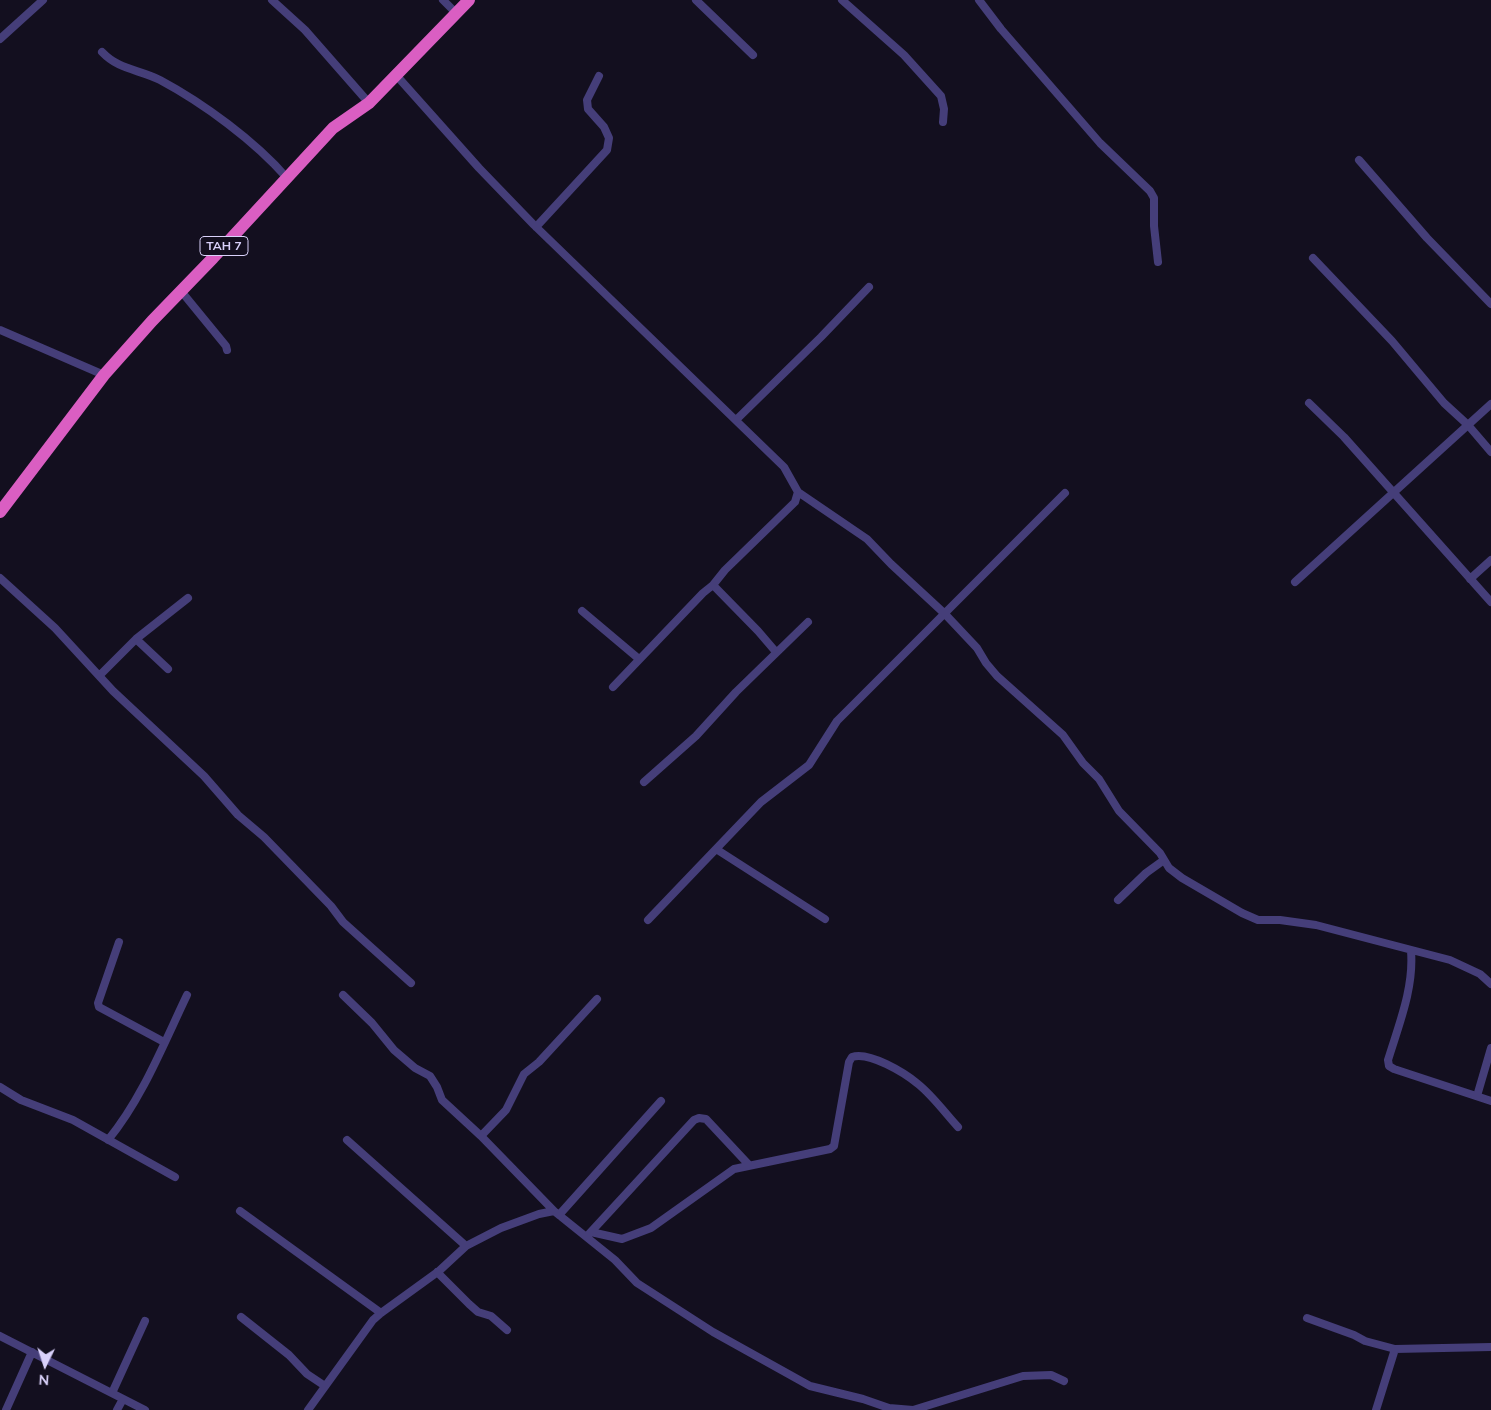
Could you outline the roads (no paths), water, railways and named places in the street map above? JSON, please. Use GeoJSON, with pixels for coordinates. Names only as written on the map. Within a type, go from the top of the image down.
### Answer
{"type":"FeatureCollection","features":[{"type":"Feature","properties":{"kind":"highway","name":"TAH 7"},"geometry":{"type":"LineString","coordinates":[[0,512],[104,375],[333,128],[369,103],[469,0]]}},
{"type":"Feature","properties":{"kind":"street"},"geometry":{"type":"LineString","coordinates":[[0,39],[43,0]]}},
{"type":"Feature","properties":{"kind":"street"},"geometry":{"type":"LineString","coordinates":[[272,0],[305,30],[369,103]]}},
{"type":"Feature","properties":{"kind":"street"},"geometry":{"type":"LineString","coordinates":[[443,0],[456,12]]}},
{"type":"Feature","properties":{"kind":"street"},"geometry":{"type":"LineString","coordinates":[[696,0],[753,55]]}},
{"type":"Feature","properties":{"kind":"street"},"geometry":{"type":"LineString","coordinates":[[842,0],[904,55],[941,96],[944,109],[943,122]]}},
{"type":"Feature","properties":{"kind":"street"},"geometry":{"type":"LineString","coordinates":[[979,0],[1001,29],[1100,143],[1150,191],[1154,198],[1154,226],[1158,262]]}},
{"type":"Feature","properties":{"kind":"street"},"geometry":{"type":"LineString","coordinates":[[102,52],[116,64],[142,72],[198,102],[274,163],[287,178]]}},
{"type":"Feature","properties":{"kind":"street"},"geometry":{"type":"LineString","coordinates":[[396,75],[479,168],[536,227],[784,467],[798,492],[867,539],[890,564],[945,614],[978,648],[986,663],[997,676],[1063,735],[1083,763],[1099,779],[1119,811],[1160,853],[1169,868],[1182,878],[1242,913],[1258,920],[1280,920],[1316,925],[1450,960],[1480,974],[1491,984]]}},
{"type":"Feature","properties":{"kind":"street"},"geometry":{"type":"LineString","coordinates":[[536,227],[607,150],[609,138],[604,127],[588,109],[587,100],[599,76]]}},
{"type":"Feature","properties":{"kind":"street"},"geometry":{"type":"LineString","coordinates":[[1359,160],[1427,238],[1491,304]]}},
{"type":"Feature","properties":{"kind":"street"},"geometry":{"type":"LineString","coordinates":[[1313,258],[1392,341],[1444,403],[1468,425],[1491,452]]}},
{"type":"Feature","properties":{"kind":"street"},"geometry":{"type":"LineString","coordinates":[[736,420],[869,287]]}},
{"type":"Feature","properties":{"kind":"street"},"geometry":{"type":"LineString","coordinates":[[181,291],[228,350]]}},
{"type":"Feature","properties":{"kind":"street"},"geometry":{"type":"LineString","coordinates":[[0,330],[104,375]]}},
{"type":"Feature","properties":{"kind":"street"},"geometry":{"type":"LineString","coordinates":[[1308,404],[1344,437],[1491,602]]}},
{"type":"Feature","properties":{"kind":"street"},"geometry":{"type":"LineString","coordinates":[[1295,582],[1491,404]]}},
{"type":"Feature","properties":{"kind":"street"},"geometry":{"type":"LineString","coordinates":[[612,687],[703,593],[713,586],[725,570],[795,502],[798,492]]}},
{"type":"Feature","properties":{"kind":"street"},"geometry":{"type":"LineString","coordinates":[[648,920],[760,802],[809,766],[837,721],[1065,493]]}},
{"type":"Feature","properties":{"kind":"street"},"geometry":{"type":"LineString","coordinates":[[1470,578],[1491,560]]}},
{"type":"Feature","properties":{"kind":"street"},"geometry":{"type":"LineString","coordinates":[[0,578],[55,628],[113,691],[204,776],[238,815],[258,831],[331,906],[343,922],[411,983]]}},
{"type":"Feature","properties":{"kind":"street"},"geometry":{"type":"LineString","coordinates":[[713,586],[776,652]]}},
{"type":"Feature","properties":{"kind":"street"},"geometry":{"type":"LineString","coordinates":[[100,675],[136,639],[188,598]]}},
{"type":"Feature","properties":{"kind":"street"},"geometry":{"type":"LineString","coordinates":[[582,611],[639,660]]}},
{"type":"Feature","properties":{"kind":"street"},"geometry":{"type":"LineString","coordinates":[[644,782],[696,736],[736,692],[808,622]]}},
{"type":"Feature","properties":{"kind":"street"},"geometry":{"type":"LineString","coordinates":[[136,639],[168,670]]}},
{"type":"Feature","properties":{"kind":"street"},"geometry":{"type":"LineString","coordinates":[[716,849],[825,919]]}},
{"type":"Feature","properties":{"kind":"street"},"geometry":{"type":"LineString","coordinates":[[1118,900],[1164,860]]}},
{"type":"Feature","properties":{"kind":"street"},"geometry":{"type":"LineString","coordinates":[[119,942],[98,1004],[99,1007],[164,1042]]}},
{"type":"Feature","properties":{"kind":"street"},"geometry":{"type":"LineString","coordinates":[[1411,951],[1412,967],[1407,998],[1388,1060],[1389,1066],[1491,1101]]}},
{"type":"Feature","properties":{"kind":"street"},"geometry":{"type":"LineString","coordinates":[[343,994],[372,1023],[394,1050],[415,1068],[430,1076],[442,1100],[481,1136],[557,1213],[589,1235],[636,1283],[713,1332],[810,1386],[863,1399],[889,1408],[913,1410],[1023,1376],[1051,1375],[1064,1381]]}},
{"type":"Feature","properties":{"kind":"street"},"geometry":{"type":"LineString","coordinates":[[108,1140],[120,1125],[141,1088],[187,995]]}},
{"type":"Feature","properties":{"kind":"street"},"geometry":{"type":"LineString","coordinates":[[481,1136],[506,1110],[524,1074],[544,1056],[598,999]]}},
{"type":"Feature","properties":{"kind":"street"},"geometry":{"type":"LineString","coordinates":[[1477,1096],[1491,1048]]}},
{"type":"Feature","properties":{"kind":"street"},"geometry":{"type":"LineString","coordinates":[[589,1235],[622,1238],[644,1231],[651,1228],[734,1169],[830,1149],[834,1146],[849,1062],[852,1057],[870,1058],[885,1064],[919,1084],[958,1126]]}},
{"type":"Feature","properties":{"kind":"street"},"geometry":{"type":"LineString","coordinates":[[0,1087],[21,1100],[73,1120],[175,1177]]}},
{"type":"Feature","properties":{"kind":"street"},"geometry":{"type":"LineString","coordinates":[[308,1410],[373,1320],[437,1272],[466,1246],[501,1228],[539,1214],[557,1213],[661,1101]]}},
{"type":"Feature","properties":{"kind":"street"},"geometry":{"type":"LineString","coordinates":[[589,1235],[694,1120],[706,1119],[749,1166]]}},
{"type":"Feature","properties":{"kind":"street"},"geometry":{"type":"LineString","coordinates":[[347,1140],[466,1246]]}},
{"type":"Feature","properties":{"kind":"street"},"geometry":{"type":"LineString","coordinates":[[240,1211],[381,1313]]}},
{"type":"Feature","properties":{"kind":"street"},"geometry":{"type":"LineString","coordinates":[[437,1272],[478,1312],[492,1316],[507,1330]]}},
{"type":"Feature","properties":{"kind":"street"},"geometry":{"type":"LineString","coordinates":[[241,1317],[289,1355],[307,1374],[325,1386]]}},
{"type":"Feature","properties":{"kind":"street"},"geometry":{"type":"LineString","coordinates":[[1307,1318],[1354,1335],[1365,1341],[1395,1349],[1491,1347]]}},
{"type":"Feature","properties":{"kind":"street"},"geometry":{"type":"LineString","coordinates":[[112,1394],[145,1321]]}},
{"type":"Feature","properties":{"kind":"street"},"geometry":{"type":"LineString","coordinates":[[0,1336],[145,1410]]}},
{"type":"Feature","properties":{"kind":"street"},"geometry":{"type":"LineString","coordinates":[[1376,1410],[1395,1349]]}},
{"type":"Feature","properties":{"kind":"street"},"geometry":{"type":"LineString","coordinates":[[6,1410],[32,1352]]}},
{"type":"Feature","properties":{"kind":"street"},"geometry":{"type":"LineString","coordinates":[[117,1410],[123,1399]]}}]}
